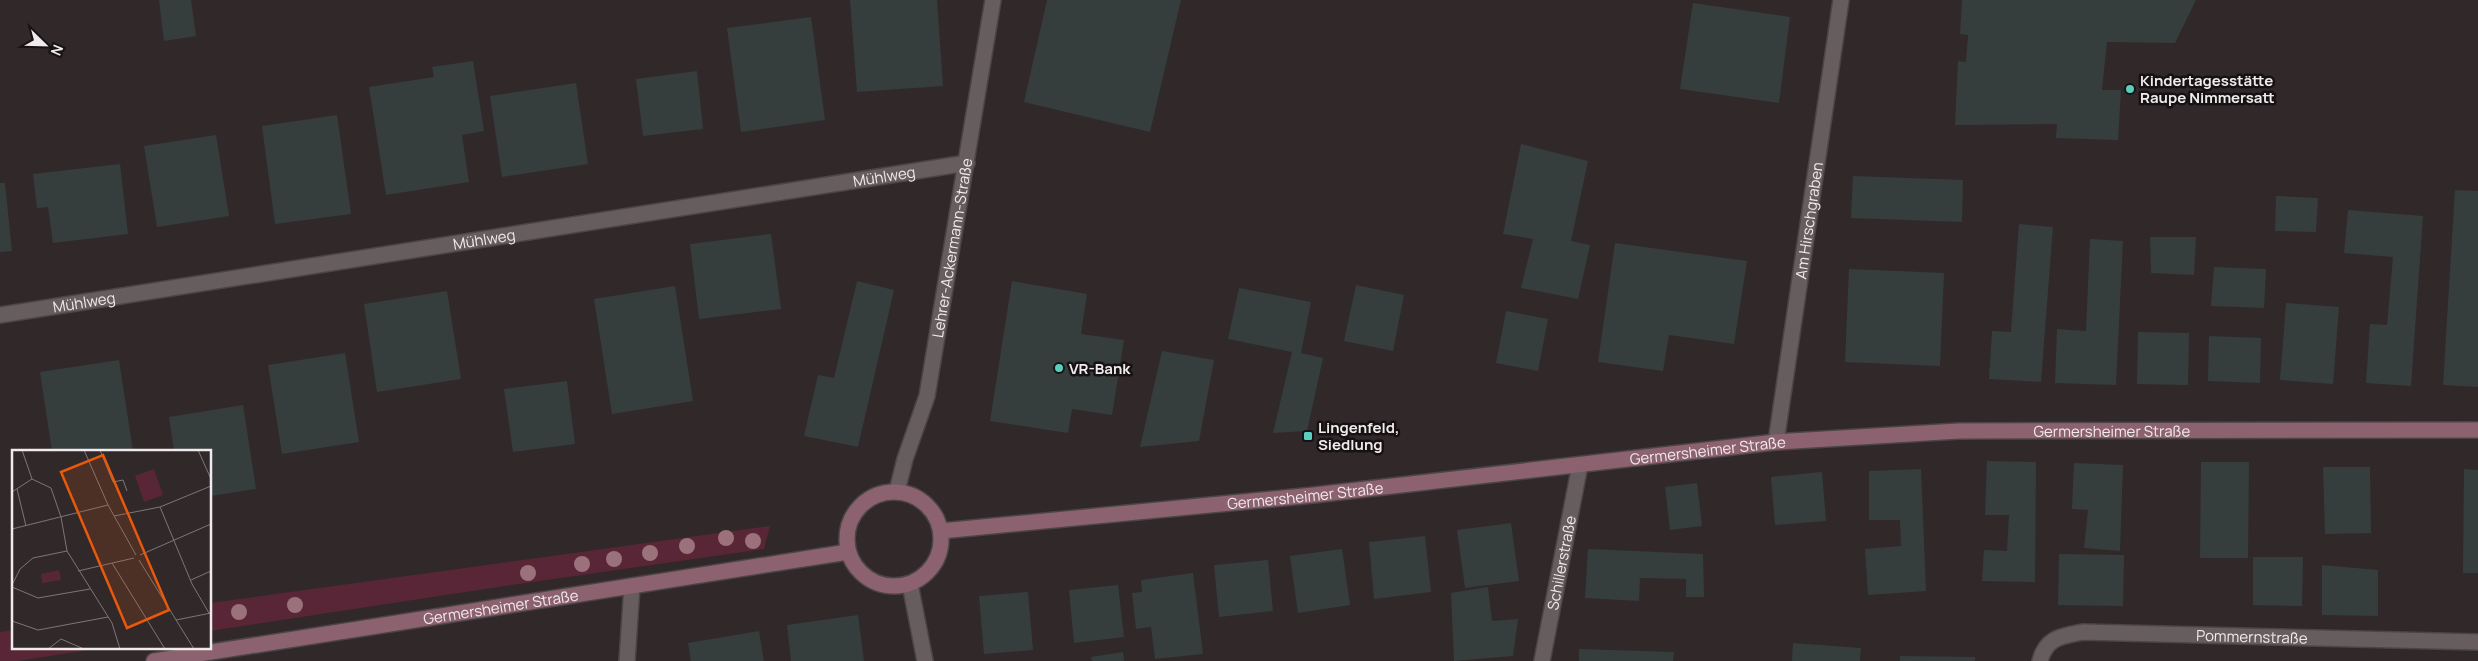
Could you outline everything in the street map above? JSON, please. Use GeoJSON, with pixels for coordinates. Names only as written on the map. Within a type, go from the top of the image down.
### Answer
{"type":"FeatureCollection","features":[{"type":"Feature","properties":{"kind":"main road","name":"Germersheimer Straße"},"geometry":{"type":"LineString","coordinates":[[941,531],[1314,495],[1776,442],[1959,431],[2478,430]]}},
{"type":"Feature","properties":{"kind":"main road"},"geometry":{"type":"LineString","coordinates":[[897,491],[912,495],[926,503],[936,516],[941,531],[938,557],[921,578],[910,584],[895,586],[872,580],[855,566],[848,552],[846,536],[850,520],[860,506],[870,498],[883,492],[897,491]]}},
{"type":"Feature","properties":{"kind":"main road","name":"Germersheimer Straße"},"geometry":{"type":"LineString","coordinates":[[154,661],[848,552]]}},
{"type":"Feature","properties":{"kind":"street","name":"Lehrer-Ackermann-Straße"},"geometry":{"type":"LineString","coordinates":[[897,491],[905,459],[927,396],[993,0]]}},
{"type":"Feature","properties":{"kind":"street","name":"Am Hirschgraben"},"geometry":{"type":"LineString","coordinates":[[1776,442],[1841,0]]}},
{"type":"Feature","properties":{"kind":"street","name":"Mühlweg"},"geometry":{"type":"LineString","coordinates":[[0,315],[967,163]]}},
{"type":"Feature","properties":{"kind":"street","name":"Schillerstraße"},"geometry":{"type":"LineString","coordinates":[[1542,661],[1580,465]]}},
{"type":"Feature","properties":{"kind":"street"},"geometry":{"type":"LineString","coordinates":[[910,584],[925,661]]}},
{"type":"Feature","properties":{"kind":"street"},"geometry":{"type":"LineString","coordinates":[[627,661],[632,586]]}},
{"type":"Feature","properties":{"kind":"street","name":"Pommernstraße"},"geometry":{"type":"LineString","coordinates":[[2040,661],[2042,653],[2056,637],[2083,632],[2478,642]]}},
{"type":"Feature","properties":{"kind":"shaded area"},"geometry":{"type":"Polygon","coordinates":[[[770,526],[764,549],[211,631],[211,603],[770,526]]]}},
{"type":"Feature","properties":{"kind":"shaded area"},"geometry":{"type":"Polygon","coordinates":[[[12,630],[12,648],[101,648],[18,661],[0,661],[0,632],[12,630]]]}},
{"type":"Feature","properties":{"kind":"building"},"geometry":{"type":"Polygon","coordinates":[[[159,0],[191,0],[196,36],[164,41],[159,0]]]}},
{"type":"Feature","properties":{"kind":"building"},"geometry":{"type":"Polygon","coordinates":[[[850,0],[937,0],[943,86],[857,92],[850,0]]]}},
{"type":"Feature","properties":{"kind":"building"},"geometry":{"type":"Polygon","coordinates":[[[1047,0],[1181,0],[1150,132],[1024,102],[1047,0]]]}},
{"type":"Feature","properties":{"kind":"building"},"geometry":{"type":"Polygon","coordinates":[[[1962,0],[2196,0],[2175,43],[2107,42],[2102,90],[2121,90],[2118,140],[2056,138],[2057,124],[1955,125],[1958,61],[1966,62],[1968,35],[1960,34],[1962,0]]]}},
{"type":"Feature","properties":{"kind":"building"},"geometry":{"type":"Polygon","coordinates":[[[1693,3],[1790,17],[1779,103],[1680,89],[1693,3]]]}},
{"type":"Feature","properties":{"kind":"building"},"geometry":{"type":"Polygon","coordinates":[[[811,17],[825,120],[741,132],[727,28],[811,17]]]}},
{"type":"Feature","properties":{"kind":"building"},"geometry":{"type":"Polygon","coordinates":[[[473,61],[484,131],[462,135],[469,182],[386,195],[369,87],[434,77],[432,67],[473,61]]]}},
{"type":"Feature","properties":{"kind":"building"},"geometry":{"type":"Polygon","coordinates":[[[697,71],[703,129],[643,136],[636,79],[697,71]]]}},
{"type":"Feature","properties":{"kind":"building"},"geometry":{"type":"Polygon","coordinates":[[[576,83],[588,164],[502,177],[490,96],[576,83]]]}},
{"type":"Feature","properties":{"kind":"building"},"geometry":{"type":"Polygon","coordinates":[[[337,115],[351,214],[275,224],[262,126],[337,115]]]}},
{"type":"Feature","properties":{"kind":"building"},"geometry":{"type":"Polygon","coordinates":[[[216,135],[229,216],[157,227],[144,146],[216,135]]]}},
{"type":"Feature","properties":{"kind":"building"},"geometry":{"type":"Polygon","coordinates":[[[1521,144],[1588,161],[1571,241],[1590,245],[1578,299],[1521,288],[1533,239],[1503,234],[1521,144]]]}},
{"type":"Feature","properties":{"kind":"building"},"geometry":{"type":"Polygon","coordinates":[[[120,164],[128,234],[53,243],[48,207],[37,208],[33,174],[120,164]]]}},
{"type":"Feature","properties":{"kind":"building"},"geometry":{"type":"Polygon","coordinates":[[[1853,176],[1963,180],[1962,222],[1851,218],[1853,176]]]}},
{"type":"Feature","properties":{"kind":"building"},"geometry":{"type":"Polygon","coordinates":[[[0,183],[5,183],[12,251],[0,252],[0,183]]]}},
{"type":"Feature","properties":{"kind":"building"},"geometry":{"type":"Polygon","coordinates":[[[2455,190],[2478,191],[2478,387],[2443,385],[2455,190]]]}},
{"type":"Feature","properties":{"kind":"building"},"geometry":{"type":"Polygon","coordinates":[[[2276,196],[2318,198],[2316,232],[2275,231],[2276,196]]]}},
{"type":"Feature","properties":{"kind":"building"},"geometry":{"type":"Polygon","coordinates":[[[2348,210],[2423,216],[2411,386],[2366,383],[2370,324],[2387,325],[2393,257],[2344,253],[2348,210]]]}},
{"type":"Feature","properties":{"kind":"building"},"geometry":{"type":"Polygon","coordinates":[[[2019,224],[2053,227],[2041,382],[1989,379],[1992,331],[2011,332],[2019,224]]]}},
{"type":"Feature","properties":{"kind":"building"},"geometry":{"type":"Polygon","coordinates":[[[771,234],[781,309],[699,319],[690,244],[771,234]]]}},
{"type":"Feature","properties":{"kind":"building"},"geometry":{"type":"Polygon","coordinates":[[[2150,237],[2196,237],[2194,275],[2151,273],[2150,237]]]}},
{"type":"Feature","properties":{"kind":"building"},"geometry":{"type":"Polygon","coordinates":[[[2090,239],[2123,241],[2116,385],[2055,383],[2057,329],[2086,331],[2090,239]]]}},
{"type":"Feature","properties":{"kind":"building"},"geometry":{"type":"Polygon","coordinates":[[[1615,243],[1747,261],[1734,344],[1669,335],[1663,371],[1598,362],[1615,243]]]}},
{"type":"Feature","properties":{"kind":"building"},"geometry":{"type":"Polygon","coordinates":[[[2214,267],[2266,269],[2264,308],[2211,306],[2214,267]]]}},
{"type":"Feature","properties":{"kind":"building"},"geometry":{"type":"Polygon","coordinates":[[[1849,269],[1944,273],[1940,366],[1845,362],[1849,269]]]}},
{"type":"Feature","properties":{"kind":"building"},"geometry":{"type":"Polygon","coordinates":[[[857,281],[894,290],[858,447],[804,436],[818,375],[834,378],[857,281]]]}},
{"type":"Feature","properties":{"kind":"building","name":"VR-Bank"},"geometry":{"type":"Polygon","coordinates":[[[1012,281],[1087,294],[1081,334],[1124,340],[1112,415],[1072,409],[1068,433],[990,421],[1012,281]]]}},
{"type":"Feature","properties":{"kind":"building"},"geometry":{"type":"Polygon","coordinates":[[[1356,285],[1404,295],[1393,351],[1344,341],[1356,285]]]}},
{"type":"Feature","properties":{"kind":"building"},"geometry":{"type":"Polygon","coordinates":[[[675,286],[693,401],[612,414],[594,299],[675,286]]]}},
{"type":"Feature","properties":{"kind":"building"},"geometry":{"type":"Polygon","coordinates":[[[1239,288],[1311,302],[1301,353],[1323,358],[1307,431],[1273,433],[1292,352],[1228,339],[1239,288]]]}},
{"type":"Feature","properties":{"kind":"building"},"geometry":{"type":"Polygon","coordinates":[[[447,291],[461,379],[377,392],[364,304],[447,291]]]}},
{"type":"Feature","properties":{"kind":"building"},"geometry":{"type":"Polygon","coordinates":[[[2286,303],[2339,307],[2333,384],[2280,380],[2286,303]]]}},
{"type":"Feature","properties":{"kind":"building"},"geometry":{"type":"Polygon","coordinates":[[[1506,311],[1548,319],[1538,371],[1496,363],[1506,311]]]}},
{"type":"Feature","properties":{"kind":"building"},"geometry":{"type":"Polygon","coordinates":[[[2138,332],[2189,333],[2188,385],[2137,384],[2138,332]]]}},
{"type":"Feature","properties":{"kind":"building"},"geometry":{"type":"Polygon","coordinates":[[[2209,336],[2261,338],[2260,383],[2208,381],[2209,336]]]}},
{"type":"Feature","properties":{"kind":"building"},"geometry":{"type":"Polygon","coordinates":[[[1162,351],[1214,360],[1199,441],[1140,447],[1162,351]]]}},
{"type":"Feature","properties":{"kind":"building"},"geometry":{"type":"Polygon","coordinates":[[[345,353],[359,442],[282,454],[268,365],[345,353]]]}},
{"type":"Feature","properties":{"kind":"building"},"geometry":{"type":"Polygon","coordinates":[[[119,360],[133,450],[52,450],[40,372],[119,360]]]}},
{"type":"Feature","properties":{"kind":"building"},"geometry":{"type":"Polygon","coordinates":[[[567,381],[575,444],[513,452],[504,389],[567,381]]]}},
{"type":"Feature","properties":{"kind":"building"},"geometry":{"type":"Polygon","coordinates":[[[243,405],[256,489],[211,496],[211,450],[174,450],[169,417],[243,405]]]}},
{"type":"Feature","properties":{"kind":"building"},"geometry":{"type":"Polygon","coordinates":[[[1987,461],[2036,462],[2035,582],[1982,581],[1984,550],[2007,551],[2009,515],[1985,515],[1987,461]]]}},
{"type":"Feature","properties":{"kind":"building"},"geometry":{"type":"Polygon","coordinates":[[[2201,462],[2249,462],[2248,558],[2200,558],[2201,462]]]}},
{"type":"Feature","properties":{"kind":"building"},"geometry":{"type":"Polygon","coordinates":[[[2074,463],[2123,465],[2120,551],[2084,548],[2088,510],[2072,509],[2074,463]]]}},
{"type":"Feature","properties":{"kind":"building"},"geometry":{"type":"Polygon","coordinates":[[[2323,467],[2370,467],[2371,533],[2325,534],[2323,467]]]}},
{"type":"Feature","properties":{"kind":"building"},"geometry":{"type":"Polygon","coordinates":[[[1921,469],[1926,591],[1868,595],[1865,549],[1901,546],[1900,520],[1869,520],[1869,471],[1921,469]]]}},
{"type":"Feature","properties":{"kind":"building"},"geometry":{"type":"Polygon","coordinates":[[[2464,469],[2478,470],[2478,573],[2463,573],[2464,469]]]}},
{"type":"Feature","properties":{"kind":"building"},"geometry":{"type":"Polygon","coordinates":[[[1822,472],[1826,521],[1775,525],[1771,477],[1822,472]]]}},
{"type":"Feature","properties":{"kind":"building"},"geometry":{"type":"Polygon","coordinates":[[[1697,483],[1702,526],[1670,530],[1665,487],[1697,483]]]}},
{"type":"Feature","properties":{"kind":"building"},"geometry":{"type":"Polygon","coordinates":[[[1511,523],[1519,581],[1465,588],[1457,530],[1511,523]]]}},
{"type":"Feature","properties":{"kind":"building"},"geometry":{"type":"Polygon","coordinates":[[[1425,536],[1431,592],[1374,599],[1369,542],[1425,536]]]}},
{"type":"Feature","properties":{"kind":"building"},"geometry":{"type":"Polygon","coordinates":[[[1342,549],[1350,605],[1298,613],[1290,556],[1342,549]]]}},
{"type":"Feature","properties":{"kind":"building"},"geometry":{"type":"Polygon","coordinates":[[[1588,549],[1703,554],[1704,597],[1686,597],[1686,579],[1640,578],[1639,601],[1585,598],[1588,549]]]}},
{"type":"Feature","properties":{"kind":"building"},"geometry":{"type":"Polygon","coordinates":[[[2059,554],[2124,555],[2123,606],[2058,605],[2059,554]]]}},
{"type":"Feature","properties":{"kind":"building"},"geometry":{"type":"Polygon","coordinates":[[[2253,557],[2303,557],[2302,606],[2253,605],[2253,557]]]}},
{"type":"Feature","properties":{"kind":"building"},"geometry":{"type":"Polygon","coordinates":[[[1268,560],[1273,611],[1219,617],[1214,565],[1268,560]]]}},
{"type":"Feature","properties":{"kind":"building"},"geometry":{"type":"Polygon","coordinates":[[[2322,565],[2378,570],[2378,616],[2322,615],[2322,565]]]}},
{"type":"Feature","properties":{"kind":"building"},"geometry":{"type":"Polygon","coordinates":[[[1193,573],[1203,654],[1155,659],[1151,627],[1136,629],[1132,593],[1142,592],[1141,580],[1193,573]]]}},
{"type":"Feature","properties":{"kind":"building"},"geometry":{"type":"Polygon","coordinates":[[[1118,585],[1124,637],[1074,643],[1069,590],[1118,585]]]}},
{"type":"Feature","properties":{"kind":"building"},"geometry":{"type":"Polygon","coordinates":[[[1488,587],[1492,621],[1518,619],[1513,656],[1454,661],[1451,593],[1488,587]]]}},
{"type":"Feature","properties":{"kind":"building"},"geometry":{"type":"Polygon","coordinates":[[[1028,592],[1033,650],[984,654],[979,596],[1028,592]]]}},
{"type":"Feature","properties":{"kind":"building"},"geometry":{"type":"Polygon","coordinates":[[[858,615],[864,661],[791,661],[787,625],[858,615]]]}},
{"type":"Feature","properties":{"kind":"building"},"geometry":{"type":"Polygon","coordinates":[[[759,631],[764,661],[691,661],[688,643],[759,631]]]}},
{"type":"Feature","properties":{"kind":"building"},"geometry":{"type":"Polygon","coordinates":[[[1793,643],[1861,648],[1860,661],[1792,661],[1793,643]]]}},
{"type":"Feature","properties":{"kind":"building"},"geometry":{"type":"Polygon","coordinates":[[[1579,649],[1674,652],[1673,661],[1579,661],[1579,649]]]}},
{"type":"Feature","properties":{"kind":"building"},"geometry":{"type":"Polygon","coordinates":[[[1123,652],[1124,661],[1092,661],[1091,657],[1123,652]]]}},
{"type":"Feature","properties":{"kind":"building"},"geometry":{"type":"Polygon","coordinates":[[[1900,656],[1975,657],[1975,661],[1900,661],[1900,656]]]}},
{"type":"Feature","properties":{"kind":"place","name":"Kindertagesstätte Raupe Nimmersatt"},"geometry":{"type":"Point","coordinates":[2130,89]}},
{"type":"Feature","properties":{"kind":"place","name":"VR-Bank"},"geometry":{"type":"Point","coordinates":[1059,368]}},
{"type":"Feature","properties":{"kind":"place","name":"Lingenfeld, Siedlung"},"geometry":{"type":"Point","coordinates":[1308,436]}}]}
